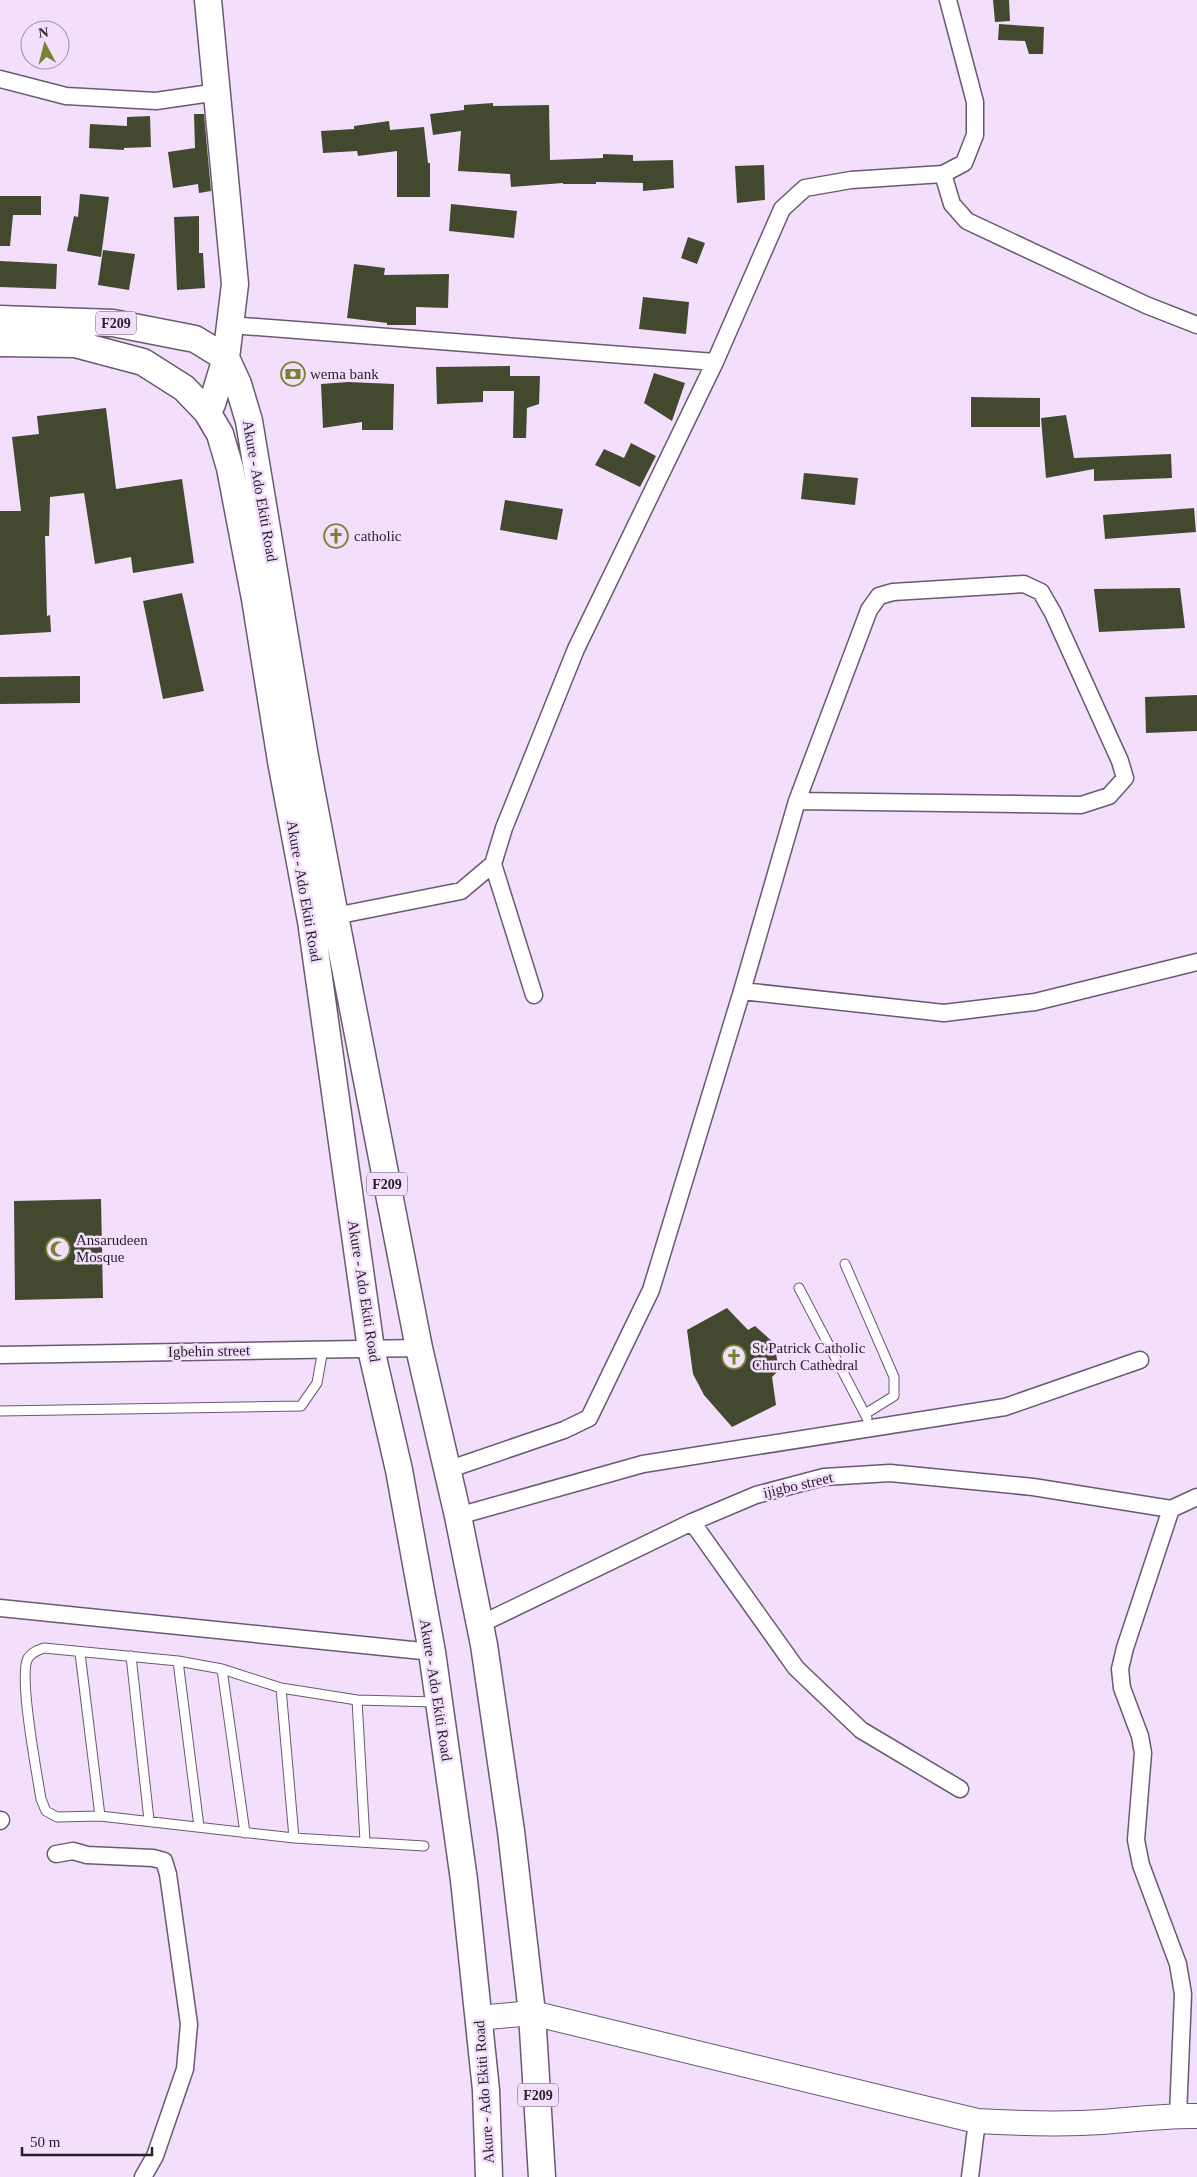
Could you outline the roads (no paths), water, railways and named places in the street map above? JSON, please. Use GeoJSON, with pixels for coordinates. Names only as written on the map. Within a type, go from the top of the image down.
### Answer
{"type":"FeatureCollection","features":[{"type":"Feature","properties":{"kind":"main road"},"geometry":{"type":"LineString","coordinates":[[207,412],[212,404],[226,358],[235,284],[208,0]]}},
{"type":"Feature","properties":{"kind":"main road","name":"F209"},"geometry":{"type":"LineString","coordinates":[[0,319],[113,322],[195,339],[226,358]]}},
{"type":"Feature","properties":{"kind":"main road","name":"F209"},"geometry":{"type":"LineString","coordinates":[[0,343],[75,344],[143,362],[184,388],[207,412]]}},
{"type":"Feature","properties":{"kind":"main road","name":"Akure - Ado Ekiti Road"},"geometry":{"type":"LineString","coordinates":[[226,358],[238,384],[249,421],[305,757],[335,916],[419,1348],[481,1624],[511,1831],[532,2013]]}},
{"type":"Feature","properties":{"kind":"main road","name":"Akure - Ado Ekiti Road"},"geometry":{"type":"LineString","coordinates":[[207,412],[220,434],[230,468],[253,590],[310,921],[371,1349],[399,1470],[432,1652],[464,1880],[486,2090],[489,2177]]}},
{"type":"Feature","properties":{"kind":"main road"},"geometry":{"type":"LineString","coordinates":[[478,2018],[532,2013],[978,2121],[1015,2124],[1082,2123],[1188,2116]]}},
{"type":"Feature","properties":{"kind":"main road","name":"F209"},"geometry":{"type":"LineString","coordinates":[[532,2013],[542,2177]]}},
{"type":"Feature","properties":{"kind":"street"},"geometry":{"type":"LineString","coordinates":[[335,916],[460,891],[493,864],[504,828],[576,649],[715,362],[782,209],[804,188],[852,180],[943,174],[964,163],[975,135],[975,102],[948,0]]}},
{"type":"Feature","properties":{"kind":"street"},"geometry":{"type":"LineString","coordinates":[[0,79],[66,96],[156,101],[218,92]]}},
{"type":"Feature","properties":{"kind":"street"},"geometry":{"type":"LineString","coordinates":[[943,174],[952,204],[967,221],[1146,305],[1197,324]]}},
{"type":"Feature","properties":{"kind":"street"},"geometry":{"type":"LineString","coordinates":[[230,325],[715,362]]}},
{"type":"Feature","properties":{"kind":"street"},"geometry":{"type":"LineString","coordinates":[[447,1470],[564,1430],[589,1418],[651,1290],[742,991],[797,801],[869,610],[880,596],[893,592],[1024,584],[1041,592],[1053,613],[1116,752],[1125,778],[1109,796],[1082,805],[797,801]]}},
{"type":"Feature","properties":{"kind":"street"},"geometry":{"type":"LineString","coordinates":[[493,864],[534,995]]}},
{"type":"Feature","properties":{"kind":"street"},"geometry":{"type":"LineString","coordinates":[[742,991],[944,1013],[1035,1002],[1197,962]]}},
{"type":"Feature","properties":{"kind":"street","name":"Igbehin street"},"geometry":{"type":"LineString","coordinates":[[0,1355],[419,1348]]}},
{"type":"Feature","properties":{"kind":"street"},"geometry":{"type":"LineString","coordinates":[[458,1516],[643,1464],[1005,1408],[1140,1360]]}},
{"type":"Feature","properties":{"kind":"street","name":"ijigbo street"},"geometry":{"type":"LineString","coordinates":[[481,1624],[692,1522],[756,1495],[824,1477],[890,1473],[1033,1487],[1171,1509]]}},
{"type":"Feature","properties":{"kind":"street"},"geometry":{"type":"LineString","coordinates":[[1188,2116],[1183,1994],[1178,1964],[1141,1865],[1136,1840],[1143,1752],[1140,1736],[1122,1688],[1120,1669],[1125,1648],[1171,1509],[1197,1497]]}},
{"type":"Feature","properties":{"kind":"street"},"geometry":{"type":"LineString","coordinates":[[692,1522],[796,1668],[861,1730],[960,1789]]}},
{"type":"Feature","properties":{"kind":"street"},"geometry":{"type":"LineString","coordinates":[[0,1608],[432,1652]]}},
{"type":"Feature","properties":{"kind":"street"},"geometry":{"type":"LineString","coordinates":[[56,1854],[73,1851],[87,1855],[153,1858],[164,1861],[168,1874],[189,2024],[185,2069],[155,2156],[143,2177]]}},
{"type":"Feature","properties":{"kind":"street"},"geometry":{"type":"LineString","coordinates":[[970,2177],[978,2121]]}},
{"type":"Feature","properties":{"kind":"lane"},"geometry":{"type":"LineString","coordinates":[[845,1264],[894,1378],[894,1396],[865,1414]]}},
{"type":"Feature","properties":{"kind":"lane"},"geometry":{"type":"LineString","coordinates":[[799,1288],[873,1429]]}},
{"type":"Feature","properties":{"kind":"lane"},"geometry":{"type":"LineString","coordinates":[[0,1411],[301,1406],[317,1383],[323,1349]]}},
{"type":"Feature","properties":{"kind":"lane"},"geometry":{"type":"LineString","coordinates":[[424,1846],[294,1838],[149,1820],[100,1816],[57,1817],[46,1812],[40,1799],[24,1679],[28,1659],[35,1651],[44,1648],[80,1653],[178,1661],[222,1669],[281,1688],[356,1700],[438,1702]]}},
{"type":"Feature","properties":{"kind":"lane"},"geometry":{"type":"LineString","coordinates":[[80,1653],[100,1816]]}},
{"type":"Feature","properties":{"kind":"lane"},"geometry":{"type":"LineString","coordinates":[[131,1656],[149,1820]]}},
{"type":"Feature","properties":{"kind":"lane"},"geometry":{"type":"LineString","coordinates":[[178,1661],[199,1827]]}},
{"type":"Feature","properties":{"kind":"lane"},"geometry":{"type":"LineString","coordinates":[[222,1669],[245,1833]]}},
{"type":"Feature","properties":{"kind":"lane"},"geometry":{"type":"LineString","coordinates":[[281,1688],[294,1838]]}},
{"type":"Feature","properties":{"kind":"lane"},"geometry":{"type":"LineString","coordinates":[[356,1700],[366,1841]]}},
{"type":"Feature","properties":{"kind":"place","name":"wema bank"},"geometry":{"type":"Point","coordinates":[293,374]}},
{"type":"Feature","properties":{"kind":"place","name":"catholic"},"geometry":{"type":"Point","coordinates":[336,536]}},
{"type":"Feature","properties":{"kind":"place","name":"Ansarudeen Mosque"},"geometry":{"type":"Point","coordinates":[58,1249]}},
{"type":"Feature","properties":{"kind":"place","name":"St Patrick Catholic Church Cathedral"},"geometry":{"type":"Point","coordinates":[734,1357]}}]}
